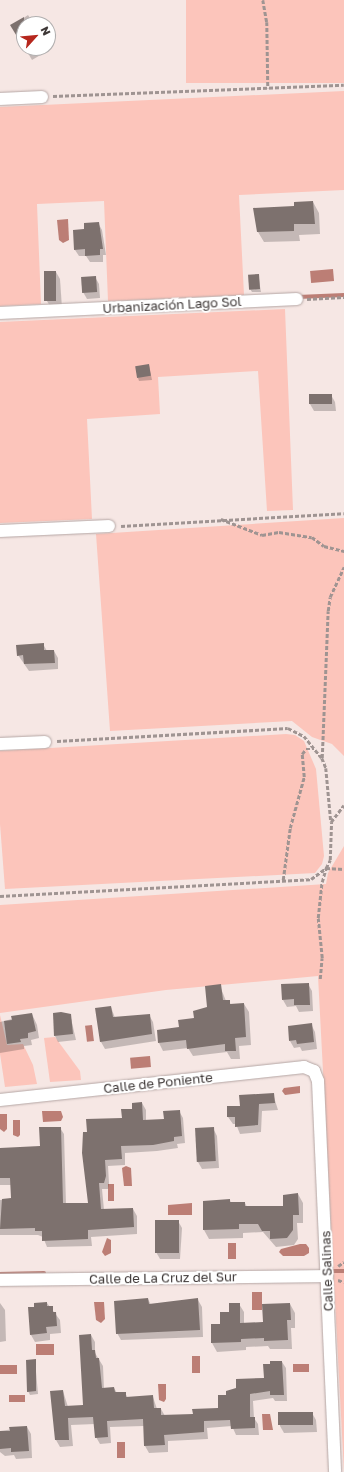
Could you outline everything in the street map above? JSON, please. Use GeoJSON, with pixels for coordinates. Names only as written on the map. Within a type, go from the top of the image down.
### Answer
{"type":"FeatureCollection","features":[{"type":"Feature","properties":{"kind":"street"},"geometry":{"type":"LineString","coordinates":[[0,99],[42,97]]}},
{"type":"Feature","properties":{"kind":"street","name":"Urbanización Lago Sol"},"geometry":{"type":"LineString","coordinates":[[0,313],[297,299]]}},
{"type":"Feature","properties":{"kind":"street"},"geometry":{"type":"LineString","coordinates":[[0,531],[109,526]]}},
{"type":"Feature","properties":{"kind":"street"},"geometry":{"type":"LineString","coordinates":[[0,744],[45,742]]}},
{"type":"Feature","properties":{"kind":"street","name":"Calle de Poniente"},"geometry":{"type":"LineString","coordinates":[[0,1100],[304,1067],[314,1071]]}},
{"type":"Feature","properties":{"kind":"street","name":"Calle Salinas"},"geometry":{"type":"LineString","coordinates":[[314,1071],[318,1081],[335,1472]]}},
{"type":"Feature","properties":{"kind":"street","name":"Calle de La Cruz del Sur"},"geometry":{"type":"LineString","coordinates":[[0,1280],[327,1276]]}},
{"type":"Feature","properties":{"kind":"path"},"geometry":{"type":"LineString","coordinates":[[263,0],[267,29],[268,88]]}},
{"type":"Feature","properties":{"kind":"path"},"geometry":{"type":"LineString","coordinates":[[42,97],[344,85]]}},
{"type":"Feature","properties":{"kind":"path"},"geometry":{"type":"LineString","coordinates":[[297,299],[344,297]]}},
{"type":"Feature","properties":{"kind":"path"},"geometry":{"type":"LineString","coordinates":[[109,526],[344,513]]}},
{"type":"Feature","properties":{"kind":"path"},"geometry":{"type":"LineString","coordinates":[[220,519],[262,535],[280,532],[312,537],[324,546],[344,551]]}},
{"type":"Feature","properties":{"kind":"path"},"geometry":{"type":"LineString","coordinates":[[322,758],[328,611],[330,597],[344,566]]}},
{"type":"Feature","properties":{"kind":"path"},"geometry":{"type":"LineString","coordinates":[[45,742],[92,737],[288,728],[304,736],[322,758],[326,768],[331,822],[330,860],[326,868],[318,918],[321,945],[320,979]]}},
{"type":"Feature","properties":{"kind":"path"},"geometry":{"type":"LineString","coordinates":[[283,880],[290,828],[304,777],[302,754],[306,749],[314,749]]}},
{"type":"Feature","properties":{"kind":"path"},"geometry":{"type":"LineString","coordinates":[[331,822],[344,805]]}},
{"type":"Feature","properties":{"kind":"path"},"geometry":{"type":"LineString","coordinates":[[0,896],[310,879],[326,868],[344,869]]}},
{"type":"Feature","properties":{"kind":"shaded area"},"geometry":{"type":"Polygon","coordinates":[[[186,0],[344,0],[344,83],[186,83],[186,0]]]}},
{"type":"Feature","properties":{"kind":"shaded area"},"geometry":{"type":"Polygon","coordinates":[[[344,91],[344,190],[239,195],[244,295],[108,301],[104,201],[37,204],[41,304],[0,306],[0,107],[344,91]]]}},
{"type":"Feature","properties":{"kind":"shaded area"},"geometry":{"type":"Polygon","coordinates":[[[68,219],[69,240],[63,243],[59,240],[57,220],[68,219]]]}},
{"type":"Feature","properties":{"kind":"shaded area"},"geometry":{"type":"Polygon","coordinates":[[[333,269],[334,281],[311,283],[310,271],[333,269]]]}},
{"type":"Feature","properties":{"kind":"shaded area"},"geometry":{"type":"Polygon","coordinates":[[[285,309],[293,510],[267,511],[258,371],[158,377],[160,414],[87,419],[92,519],[0,523],[0,322],[285,309]]]}},
{"type":"Feature","properties":{"kind":"shaded area"},"geometry":{"type":"Polygon","coordinates":[[[344,518],[344,756],[332,744],[312,737],[292,721],[110,731],[96,534],[344,518]]]}},
{"type":"Feature","properties":{"kind":"shaded area"},"geometry":{"type":"Polygon","coordinates":[[[286,734],[295,735],[304,741],[316,769],[324,856],[322,864],[315,873],[5,889],[0,824],[0,751],[286,734]]]}},
{"type":"Feature","properties":{"kind":"shaded area"},"geometry":{"type":"Polygon","coordinates":[[[344,846],[344,1472],[318,976],[166,990],[0,1013],[0,905],[326,884],[328,873],[344,846]]]}},
{"type":"Feature","properties":{"kind":"shaded area"},"geometry":{"type":"Polygon","coordinates":[[[0,1015],[7,1045],[23,1044],[33,1065],[37,1084],[5,1087],[0,1054],[0,1015]]]}},
{"type":"Feature","properties":{"kind":"shaded area"},"geometry":{"type":"Polygon","coordinates":[[[92,1025],[94,1041],[87,1042],[85,1026],[92,1025]]]}},
{"type":"Feature","properties":{"kind":"shaded area"},"geometry":{"type":"Polygon","coordinates":[[[55,1037],[80,1071],[81,1080],[50,1082],[44,1038],[55,1037]]]}},
{"type":"Feature","properties":{"kind":"shaded area"},"geometry":{"type":"Polygon","coordinates":[[[150,1056],[151,1067],[131,1069],[130,1058],[150,1056]]]}},
{"type":"Feature","properties":{"kind":"shaded area"},"geometry":{"type":"Polygon","coordinates":[[[300,1086],[300,1093],[285,1095],[282,1091],[284,1088],[300,1086]]]}},
{"type":"Feature","properties":{"kind":"shaded area"},"geometry":{"type":"Polygon","coordinates":[[[42,1111],[61,1111],[63,1117],[61,1121],[43,1122],[42,1111]]]}},
{"type":"Feature","properties":{"kind":"shaded area"},"geometry":{"type":"Polygon","coordinates":[[[0,1114],[7,1114],[7,1129],[4,1132],[0,1129],[0,1114]]]}},
{"type":"Feature","properties":{"kind":"shaded area"},"geometry":{"type":"Polygon","coordinates":[[[13,1120],[20,1120],[20,1135],[18,1137],[13,1135],[13,1120]]]}},
{"type":"Feature","properties":{"kind":"shaded area"},"geometry":{"type":"Polygon","coordinates":[[[126,1166],[131,1168],[132,1186],[124,1186],[122,1168],[126,1166]]]}},
{"type":"Feature","properties":{"kind":"shaded area"},"geometry":{"type":"Polygon","coordinates":[[[108,1184],[114,1184],[114,1201],[108,1201],[108,1184]]]}},
{"type":"Feature","properties":{"kind":"shaded area"},"geometry":{"type":"Polygon","coordinates":[[[192,1203],[192,1215],[168,1215],[168,1205],[192,1203]]]}},
{"type":"Feature","properties":{"kind":"shaded area"},"geometry":{"type":"Polygon","coordinates":[[[107,1238],[111,1240],[111,1253],[105,1256],[102,1252],[107,1238]]]}},
{"type":"Feature","properties":{"kind":"shaded area"},"geometry":{"type":"Polygon","coordinates":[[[228,1243],[236,1243],[236,1259],[228,1259],[228,1243]]]}},
{"type":"Feature","properties":{"kind":"shaded area"},"geometry":{"type":"Polygon","coordinates":[[[306,1244],[309,1248],[309,1253],[304,1256],[283,1256],[279,1252],[281,1249],[306,1244]]]}},
{"type":"Feature","properties":{"kind":"shaded area"},"geometry":{"type":"Polygon","coordinates":[[[252,1292],[262,1292],[262,1310],[252,1310],[252,1292]]]}},
{"type":"Feature","properties":{"kind":"shaded area"},"geometry":{"type":"Polygon","coordinates":[[[94,1302],[104,1302],[105,1319],[101,1323],[96,1320],[94,1302]]]}},
{"type":"Feature","properties":{"kind":"shaded area"},"geometry":{"type":"Polygon","coordinates":[[[36,1344],[54,1344],[54,1355],[36,1355],[36,1344]]]}},
{"type":"Feature","properties":{"kind":"shaded area"},"geometry":{"type":"Polygon","coordinates":[[[192,1356],[200,1356],[200,1373],[192,1373],[192,1356]]]}},
{"type":"Feature","properties":{"kind":"shaded area"},"geometry":{"type":"Polygon","coordinates":[[[293,1364],[309,1364],[309,1372],[293,1372],[293,1364]]]}},
{"type":"Feature","properties":{"kind":"shaded area"},"geometry":{"type":"Polygon","coordinates":[[[0,1365],[17,1365],[17,1374],[0,1374],[0,1365]]]}},
{"type":"Feature","properties":{"kind":"shaded area"},"geometry":{"type":"Polygon","coordinates":[[[158,1384],[166,1384],[166,1399],[164,1402],[159,1400],[158,1384]]]}},
{"type":"Feature","properties":{"kind":"shaded area"},"geometry":{"type":"Polygon","coordinates":[[[9,1395],[25,1395],[25,1402],[9,1402],[9,1395]]]}},
{"type":"Feature","properties":{"kind":"shaded area"},"geometry":{"type":"Polygon","coordinates":[[[262,1414],[270,1414],[273,1430],[263,1430],[262,1414]]]}},
{"type":"Feature","properties":{"kind":"shaded area"},"geometry":{"type":"Polygon","coordinates":[[[117,1442],[125,1442],[125,1458],[117,1458],[117,1442]]]}},
{"type":"Feature","properties":{"kind":"building"},"geometry":{"type":"Polygon","coordinates":[[[16,22],[16,35],[10,25],[16,22]]]}},
{"type":"Feature","properties":{"kind":"building"},"geometry":{"type":"Polygon","coordinates":[[[313,201],[315,224],[294,224],[294,231],[257,232],[253,208],[294,206],[294,202],[313,201]]]}},
{"type":"Feature","properties":{"kind":"building"},"geometry":{"type":"Polygon","coordinates":[[[99,222],[103,249],[100,249],[100,255],[85,256],[85,249],[74,250],[73,230],[84,229],[84,223],[99,222]]]}},
{"type":"Feature","properties":{"kind":"building"},"geometry":{"type":"Polygon","coordinates":[[[44,271],[56,271],[56,301],[44,301],[44,271]]]}},
{"type":"Feature","properties":{"kind":"building"},"geometry":{"type":"Polygon","coordinates":[[[259,274],[260,289],[249,290],[248,275],[259,274]]]}},
{"type":"Feature","properties":{"kind":"building"},"geometry":{"type":"Polygon","coordinates":[[[96,276],[97,292],[82,293],[81,277],[96,276]]]}},
{"type":"Feature","properties":{"kind":"building"},"geometry":{"type":"Polygon","coordinates":[[[149,364],[151,376],[137,378],[135,366],[149,364]]]}},
{"type":"Feature","properties":{"kind":"building"},"geometry":{"type":"Polygon","coordinates":[[[309,394],[332,394],[332,404],[309,404],[309,394]]]}},
{"type":"Feature","properties":{"kind":"building"},"geometry":{"type":"Polygon","coordinates":[[[44,643],[44,650],[54,650],[55,663],[24,664],[23,655],[17,656],[16,645],[44,643]]]}},
{"type":"Feature","properties":{"kind":"building"},"geometry":{"type":"Polygon","coordinates":[[[309,983],[310,1005],[294,1005],[294,999],[282,1000],[281,984],[309,983]]]}},
{"type":"Feature","properties":{"kind":"building"},"geometry":{"type":"Polygon","coordinates":[[[221,984],[223,1000],[230,1000],[230,1004],[244,1003],[246,1037],[235,1038],[236,1051],[225,1051],[225,1044],[187,1049],[186,1040],[158,1043],[157,1030],[179,1027],[178,1020],[194,1018],[193,1011],[207,1007],[205,986],[221,984]]]}},
{"type":"Feature","properties":{"kind":"building"},"geometry":{"type":"Polygon","coordinates":[[[111,1006],[113,1017],[150,1014],[152,1034],[100,1042],[95,1008],[111,1006]]]}},
{"type":"Feature","properties":{"kind":"building"},"geometry":{"type":"Polygon","coordinates":[[[61,1012],[71,1014],[73,1034],[54,1036],[53,1013],[61,1012]]]}},
{"type":"Feature","properties":{"kind":"building"},"geometry":{"type":"Polygon","coordinates":[[[32,1013],[36,1031],[28,1033],[28,1038],[20,1039],[21,1042],[7,1044],[4,1021],[12,1020],[11,1016],[32,1013]]]}},
{"type":"Feature","properties":{"kind":"building"},"geometry":{"type":"Polygon","coordinates":[[[312,1023],[314,1042],[297,1044],[296,1040],[289,1041],[288,1026],[312,1023]]]}},
{"type":"Feature","properties":{"kind":"building"},"geometry":{"type":"Polygon","coordinates":[[[274,1093],[275,1103],[259,1104],[258,1125],[235,1127],[235,1117],[227,1117],[227,1106],[240,1106],[239,1095],[274,1093]]]}},
{"type":"Feature","properties":{"kind":"building"},"geometry":{"type":"Polygon","coordinates":[[[142,1102],[143,1120],[164,1119],[163,1111],[180,1110],[182,1136],[174,1137],[174,1141],[153,1145],[121,1146],[122,1159],[105,1160],[106,1176],[104,1183],[99,1183],[101,1209],[133,1208],[134,1227],[88,1230],[88,1239],[42,1241],[42,1231],[35,1231],[35,1228],[0,1229],[2,1199],[11,1198],[10,1178],[0,1178],[0,1148],[40,1146],[39,1127],[61,1127],[63,1203],[88,1203],[82,1153],[83,1132],[87,1132],[86,1119],[122,1118],[121,1109],[132,1109],[132,1103],[142,1102]]]}},
{"type":"Feature","properties":{"kind":"building"},"geometry":{"type":"Polygon","coordinates":[[[214,1127],[216,1161],[197,1162],[195,1128],[214,1127]]]}},
{"type":"Feature","properties":{"kind":"building"},"geometry":{"type":"Polygon","coordinates":[[[298,1193],[299,1215],[293,1215],[293,1230],[287,1238],[270,1239],[270,1231],[262,1231],[258,1224],[239,1224],[239,1229],[203,1230],[203,1201],[230,1199],[230,1202],[245,1202],[245,1206],[283,1206],[283,1195],[298,1193]]]}},
{"type":"Feature","properties":{"kind":"building"},"geometry":{"type":"Polygon","coordinates":[[[155,1220],[179,1220],[179,1253],[155,1253],[155,1220]]]}},
{"type":"Feature","properties":{"kind":"building"},"geometry":{"type":"Polygon","coordinates":[[[148,1298],[149,1304],[198,1298],[200,1330],[116,1334],[114,1301],[148,1298]]]}},
{"type":"Feature","properties":{"kind":"building"},"geometry":{"type":"Polygon","coordinates":[[[47,1302],[47,1306],[53,1306],[53,1312],[56,1312],[57,1326],[46,1327],[47,1333],[30,1335],[28,1307],[34,1307],[34,1303],[47,1302]]]}},
{"type":"Feature","properties":{"kind":"building"},"geometry":{"type":"Polygon","coordinates":[[[229,1303],[240,1303],[240,1323],[263,1322],[262,1304],[290,1303],[291,1320],[287,1320],[288,1340],[264,1341],[264,1338],[241,1339],[241,1342],[211,1343],[211,1324],[220,1324],[220,1312],[229,1312],[229,1303]]]}},
{"type":"Feature","properties":{"kind":"building"},"geometry":{"type":"Polygon","coordinates":[[[91,1334],[92,1350],[95,1350],[96,1358],[99,1358],[102,1388],[114,1387],[115,1392],[126,1392],[126,1397],[153,1395],[154,1408],[161,1408],[161,1415],[193,1414],[192,1409],[218,1408],[218,1395],[226,1395],[226,1391],[236,1388],[236,1379],[264,1378],[263,1364],[270,1364],[270,1361],[282,1361],[284,1395],[270,1395],[270,1391],[250,1394],[250,1417],[255,1417],[255,1428],[231,1429],[230,1420],[204,1421],[204,1432],[164,1435],[165,1445],[144,1446],[143,1419],[107,1421],[108,1437],[95,1438],[93,1417],[68,1418],[69,1440],[55,1440],[50,1391],[63,1390],[65,1406],[83,1405],[79,1335],[91,1334]]]}},
{"type":"Feature","properties":{"kind":"building"},"geometry":{"type":"Polygon","coordinates":[[[36,1359],[36,1391],[27,1392],[26,1360],[36,1359]]]}},
{"type":"Feature","properties":{"kind":"building"},"geometry":{"type":"Polygon","coordinates":[[[278,1412],[313,1412],[313,1425],[278,1425],[278,1412]]]}},
{"type":"Feature","properties":{"kind":"building"},"geometry":{"type":"Polygon","coordinates":[[[27,1426],[29,1451],[11,1452],[11,1448],[0,1449],[0,1431],[10,1431],[9,1427],[27,1426]]]}},
{"type":"Feature","properties":{"kind":"waterway"},"geometry":{"type":"LineString","coordinates":[[298,297],[344,295]]}},
{"type":"Feature","properties":{"kind":"waterway"},"geometry":{"type":"LineString","coordinates":[[328,1271],[344,1271]]}},
{"type":"Feature","properties":{"kind":"waterway"},"geometry":{"type":"LineString","coordinates":[[0,1274],[44,1273]]}}]}
